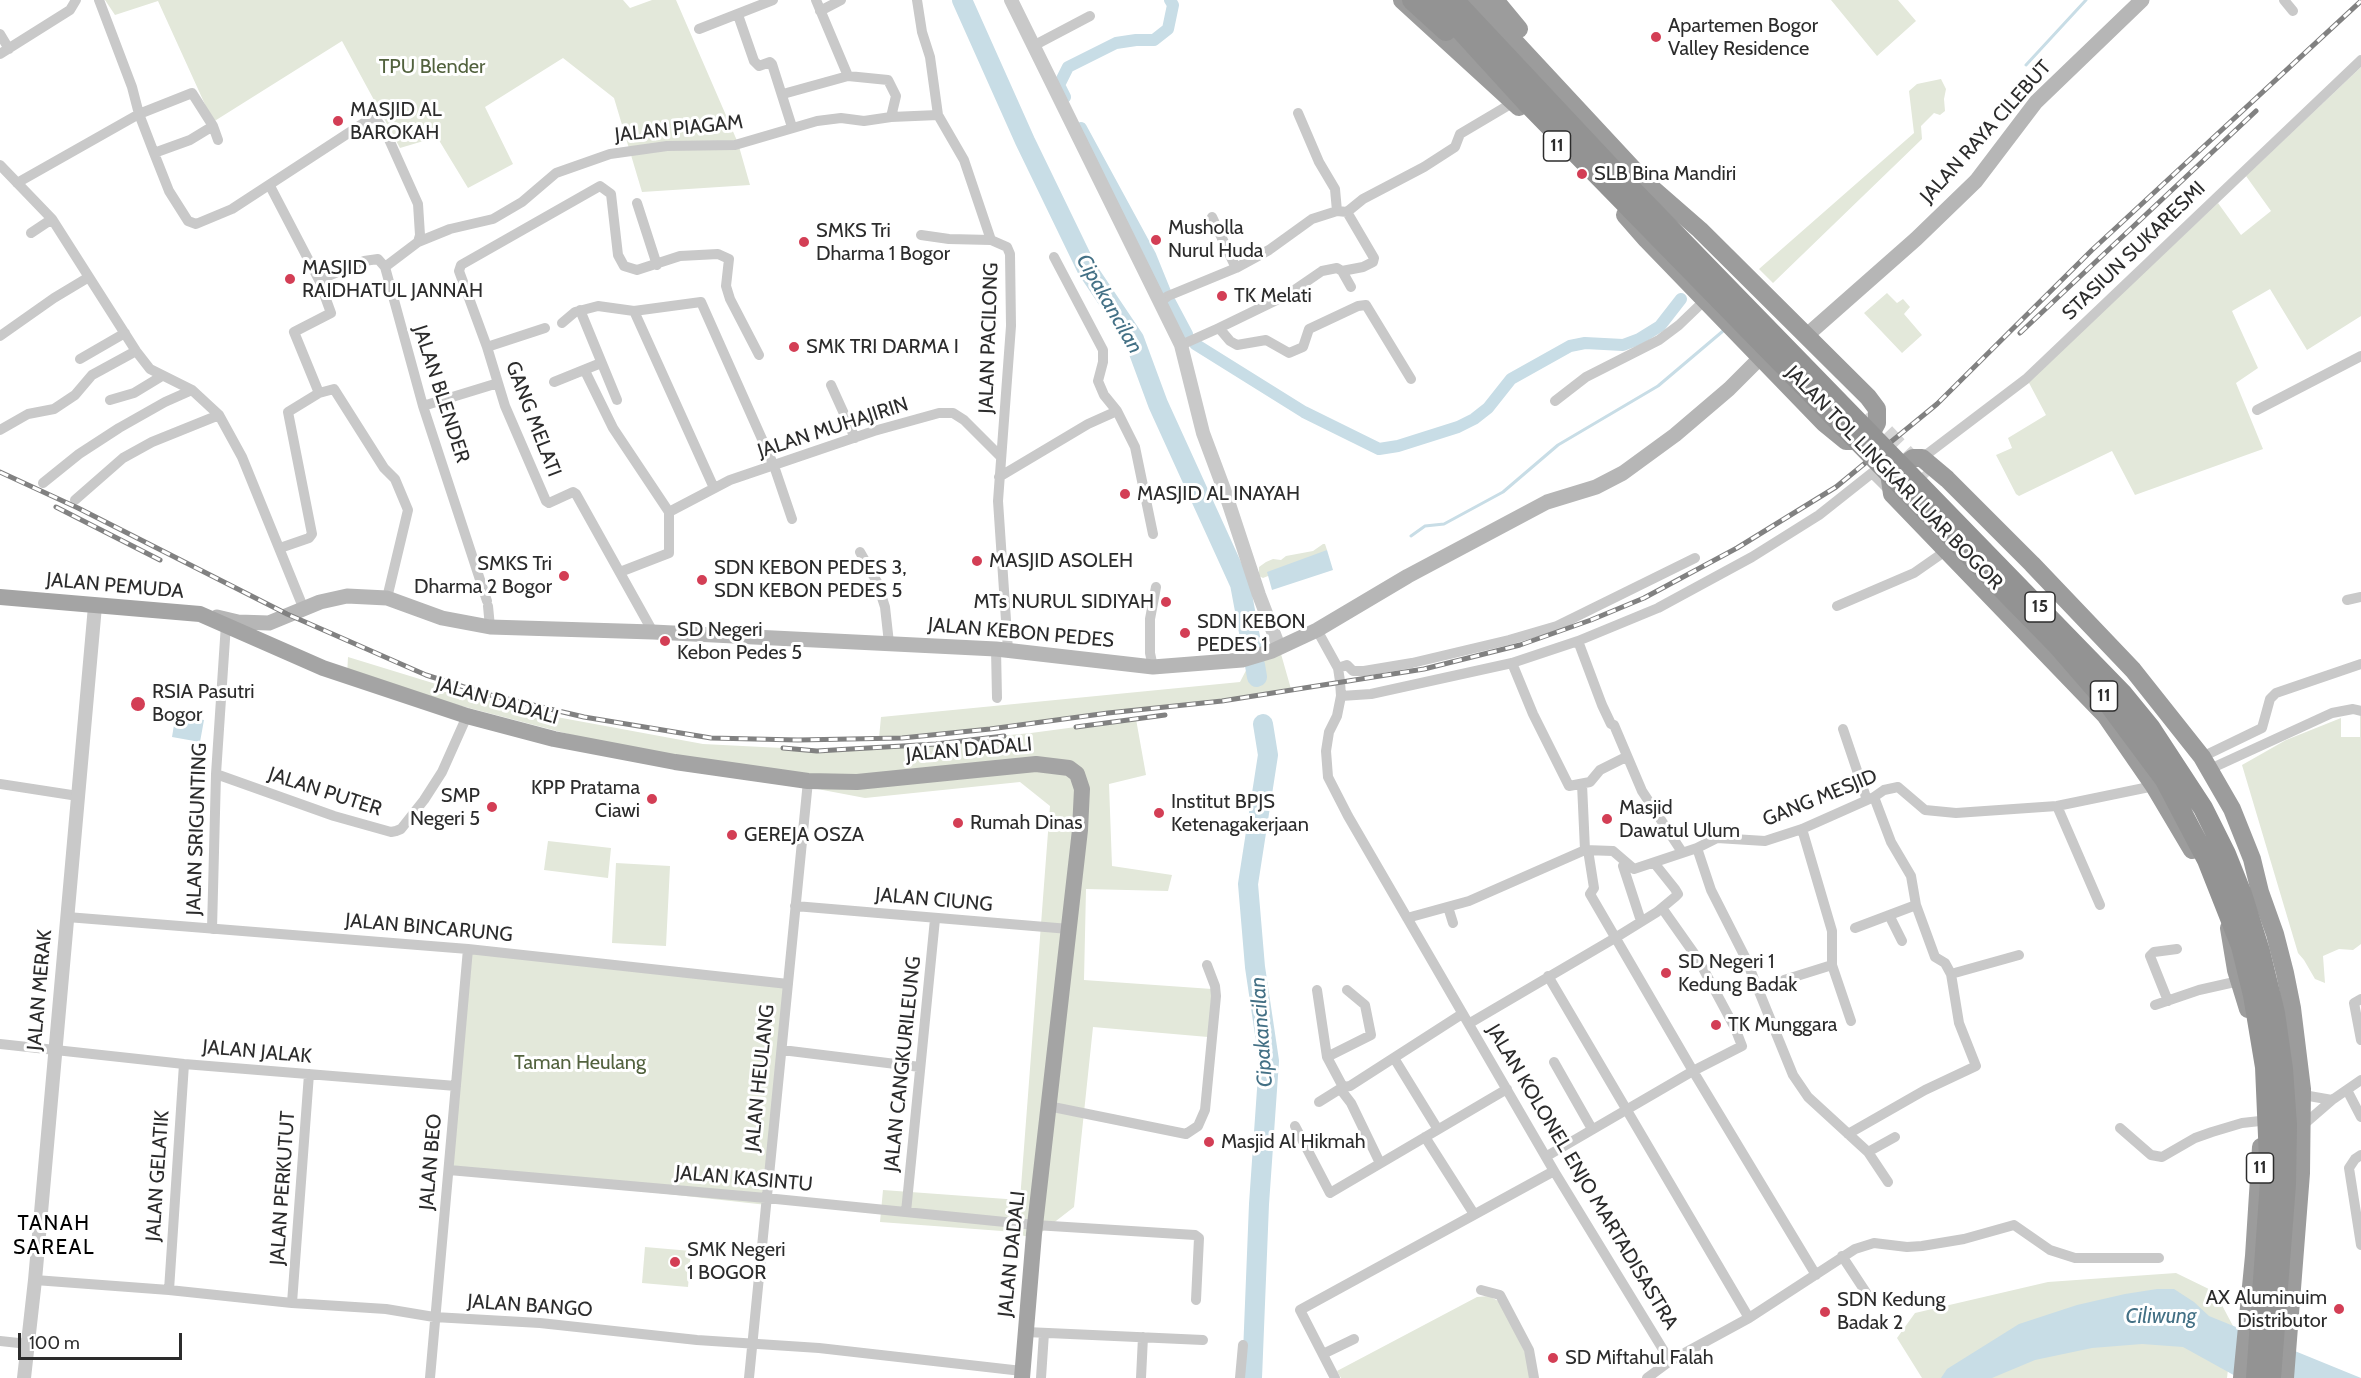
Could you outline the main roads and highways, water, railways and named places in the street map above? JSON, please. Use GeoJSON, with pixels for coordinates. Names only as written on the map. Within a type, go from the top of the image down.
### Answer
{"type":"FeatureCollection","features":[{"type":"Feature","properties":{"kind":"highway","name":"11"},"geometry":{"type":"LineString","coordinates":[[1402,0],[1488,78],[1520,102],[1646,239],[1761,353]]}},
{"type":"Feature","properties":{"kind":"highway"},"geometry":{"type":"LineString","coordinates":[[1412,0],[1520,102]]}},
{"type":"Feature","properties":{"kind":"highway"},"geometry":{"type":"LineString","coordinates":[[1427,0],[1455,30],[1488,78]]}},
{"type":"Feature","properties":{"kind":"highway","name":"JALAN TOL LINGKAR LUAR BOGOR"},"geometry":{"type":"LineString","coordinates":[[1433,0],[1520,102],[2057,645],[2133,735],[2164,780],[2186,818],[2222,893],[2241,946],[2253,995],[2265,1067],[2270,1182],[2256,1378]]}},
{"type":"Feature","properties":{"kind":"highway","name":"JALAN TOL LINGKAR LUAR BOGOR"},"geometry":{"type":"LineString","coordinates":[[1454,0],[1567,109],[2123,694],[2156,736],[2203,808],[2238,884],[2260,951],[2275,1013],[2283,1069],[2287,1125],[2286,1184],[2271,1378]]}},
{"type":"Feature","properties":{"kind":"highway"},"geometry":{"type":"LineString","coordinates":[[1455,30],[1481,2],[1567,109]]}},
{"type":"Feature","properties":{"kind":"highway","name":"11"},"geometry":{"type":"LineString","coordinates":[[1567,109],[1700,230],[1743,280],[1796,331]]}},
{"type":"Feature","properties":{"kind":"highway"},"geometry":{"type":"LineString","coordinates":[[1761,353],[1824,423],[1846,441],[1859,441],[1871,434],[1877,423],[1877,410],[1868,398],[1796,331]]}},
{"type":"Feature","properties":{"kind":"highway"},"geometry":{"type":"LineString","coordinates":[[1796,331],[1867,413]]}},
{"type":"Feature","properties":{"kind":"highway"},"geometry":{"type":"LineString","coordinates":[[1761,353],[1846,432]]}},
{"type":"Feature","properties":{"kind":"highway"},"geometry":{"type":"LineString","coordinates":[[2231,945],[2194,854],[2154,786],[2106,715],[1947,550],[1890,480],[1897,470],[1913,458],[1922,458],[1947,479],[2032,564],[2126,662],[2206,763],[2232,809],[2252,859],[2260,892]]}},
{"type":"Feature","properties":{"kind":"highway","name":"11"},"geometry":{"type":"LineString","coordinates":[[1928,477],[2066,615],[2148,704],[2197,771],[2260,892],[2275,934],[2285,973],[2302,1089],[2301,1173],[2285,1378]]}},
{"type":"Feature","properties":{"kind":"highway","name":"11"},"geometry":{"type":"LineString","coordinates":[[1899,493],[2126,718],[2177,794],[2221,882],[2231,945],[2256,1046],[2260,1121],[2259,1198],[2242,1378]]}},
{"type":"Feature","properties":{"kind":"main road","name":"JALAN RAYA CILEBUT"},"geometry":{"type":"LineString","coordinates":[[1796,331],[1916,239],[1976,181],[2036,102],[2142,0]]}},
{"type":"Feature","properties":{"kind":"main road","name":"JALAN KEBON PEDES"},"geometry":{"type":"LineString","coordinates":[[200,614],[238,621],[269,623],[303,607],[347,596],[387,598],[442,618],[490,627],[889,643],[1002,650],[1153,667],[1242,660],[1260,656],[1317,630],[1408,576],[1547,502],[1596,487],[1623,473],[1675,435],[1729,389],[1761,353]]}},
{"type":"Feature","properties":{"kind":"main road","name":"JALAN PEMUDA"},"geometry":{"type":"LineString","coordinates":[[0,597],[200,614],[226,624]]}},
{"type":"Feature","properties":{"kind":"main road"},"geometry":{"type":"LineString","coordinates":[[269,623],[268,639],[274,647]]}},
{"type":"Feature","properties":{"kind":"main road","name":"JALAN DADALI"},"geometry":{"type":"LineString","coordinates":[[226,624],[323,668],[465,721],[675,762],[808,781],[857,782],[1036,765],[1070,768],[1077,774],[1082,789],[1069,929],[1035,1225],[1022,1375]]}},
{"type":"Feature","properties":{"kind":"water"},"geometry":{"type":"Polygon","coordinates":[[[1327,550],[1333,570],[1272,590],[1267,572],[1327,550]]]}},
{"type":"Feature","properties":{"kind":"water"},"geometry":{"type":"Polygon","coordinates":[[[185,717],[204,720],[200,742],[172,737],[175,719],[184,720],[185,717]]]}},
{"type":"Feature","properties":{"kind":"water","name":"Ciliwung"},"geometry":{"type":"Polygon","coordinates":[[[2157,1289],[2174,1289],[2194,1302],[2209,1316],[2361,1378],[2239,1378],[2183,1347],[2142,1344],[2092,1348],[2035,1360],[1992,1378],[1941,1378],[1947,1369],[2019,1324],[2077,1305],[2157,1289]]]}},
{"type":"Feature","properties":{"kind":"waterway","name":"Cipakancilan"},"geometry":{"type":"LineString","coordinates":[[962,0],[1025,141],[1087,269],[1134,339],[1158,404],[1240,584],[1252,648]]}},
{"type":"Feature","properties":{"kind":"waterway"},"geometry":{"type":"LineString","coordinates":[[1065,97],[1059,85],[1068,67],[1116,43],[1154,40],[1168,29],[1173,5],[1170,0]]}},
{"type":"Feature","properties":{"kind":"waterway"},"geometry":{"type":"LineString","coordinates":[[2026,65],[2086,0]]}},
{"type":"Feature","properties":{"kind":"waterway"},"geometry":{"type":"LineString","coordinates":[[1081,128],[1150,255],[1165,292]]}},
{"type":"Feature","properties":{"kind":"waterway"},"geometry":{"type":"LineString","coordinates":[[1195,344],[1304,412],[1379,449],[1398,446],[1458,427],[1474,419],[1488,408],[1511,379],[1570,346],[1585,343],[1623,345],[1639,339],[1660,326],[1681,299]]}},
{"type":"Feature","properties":{"kind":"waterway"},"geometry":{"type":"LineString","coordinates":[[1170,302],[1187,334]]}},
{"type":"Feature","properties":{"kind":"waterway"},"geometry":{"type":"LineString","coordinates":[[1411,536],[1425,526],[1444,524],[1503,492],[1558,445],[1658,386],[1723,331]]}},
{"type":"Feature","properties":{"kind":"waterway"},"geometry":{"type":"LineString","coordinates":[[1240,584],[1249,584]]}},
{"type":"Feature","properties":{"kind":"waterway","name":"Cipakancilan"},"geometry":{"type":"LineString","coordinates":[[1255,665],[1257,677]]}},
{"type":"Feature","properties":{"kind":"waterway","name":"Cipakancilan"},"geometry":{"type":"LineString","coordinates":[[1252,1378],[1259,1204],[1269,1061],[1255,967],[1248,884],[1268,755],[1263,724]]}},
{"type":"Feature","properties":{"kind":"tunnel"},"geometry":{"type":"LineString","coordinates":[[1867,413],[1928,477]]}},
{"type":"Feature","properties":{"kind":"railway"},"geometry":{"type":"LineString","coordinates":[[0,472],[78,508],[287,614],[426,675],[486,694],[584,717],[711,738],[798,740],[902,738],[1222,701],[1424,669],[1520,645],[1644,598],[1737,548],[1836,487],[1937,404],[2092,250],[2361,1]]}},
{"type":"Feature","properties":{"kind":"railway"},"geometry":{"type":"LineString","coordinates":[[2020,333],[2256,111]]}},
{"type":"Feature","properties":{"kind":"railway"},"geometry":{"type":"LineString","coordinates":[[56,507],[160,560]]}},
{"type":"Feature","properties":{"kind":"railway"},"geometry":{"type":"LineString","coordinates":[[1076,727],[1165,715]]}},
{"type":"Feature","properties":{"kind":"railway"},"geometry":{"type":"LineString","coordinates":[[783,748],[817,751],[936,744],[1004,736]]}},
{"type":"Feature","properties":{"kind":"place","name":"Apartemen Bogor Valley Residence"},"geometry":{"type":"Point","coordinates":[1656,37]}},
{"type":"Feature","properties":{"kind":"place","name":"MASJID AL BAROKAH"},"geometry":{"type":"Point","coordinates":[338,121]}},
{"type":"Feature","properties":{"kind":"place","name":"SLB Bina Mandiri"},"geometry":{"type":"Point","coordinates":[1582,174]}},
{"type":"Feature","properties":{"kind":"place","name":"Musholla Nurul Huda"},"geometry":{"type":"Point","coordinates":[1156,240]}},
{"type":"Feature","properties":{"kind":"place","name":"SMKS Tri Dharma 1 Bogor"},"geometry":{"type":"Point","coordinates":[804,242]}},
{"type":"Feature","properties":{"kind":"place","name":"MASJID RAIDHATUL JANNAH"},"geometry":{"type":"Point","coordinates":[290,279]}},
{"type":"Feature","properties":{"kind":"place","name":"TK Melati"},"geometry":{"type":"Point","coordinates":[1222,296]}},
{"type":"Feature","properties":{"kind":"place","name":"SMK TRI DARMA I"},"geometry":{"type":"Point","coordinates":[794,347]}},
{"type":"Feature","properties":{"kind":"place","name":"MASJID AL INAYAH"},"geometry":{"type":"Point","coordinates":[1125,494]}},
{"type":"Feature","properties":{"kind":"place","name":"MASJID ASOLEH"},"geometry":{"type":"Point","coordinates":[977,561]}},
{"type":"Feature","properties":{"kind":"place","name":"SMKS Tri Dharma 2 Bogor"},"geometry":{"type":"Point","coordinates":[564,576]}},
{"type":"Feature","properties":{"kind":"place","name":"SDN KEBON PEDES 3, SDN KEBON PEDES 5"},"geometry":{"type":"Point","coordinates":[702,580]}},
{"type":"Feature","properties":{"kind":"place","name":"MTs NURUL SIDIYAH"},"geometry":{"type":"Point","coordinates":[1166,602]}},
{"type":"Feature","properties":{"kind":"place","name":"SDN KEBON PEDES 1"},"geometry":{"type":"Point","coordinates":[1185,633]}},
{"type":"Feature","properties":{"kind":"place","name":"SD Negeri Kebon Pedes 5"},"geometry":{"type":"Point","coordinates":[665,641]}},
{"type":"Feature","properties":{"kind":"place","name":"RSIA Pasutri Bogor"},"geometry":{"type":"Point","coordinates":[138,704]}},
{"type":"Feature","properties":{"kind":"place","name":"KPP Pratama Ciawi"},"geometry":{"type":"Point","coordinates":[652,799]}},
{"type":"Feature","properties":{"kind":"place","name":"SMP Negeri 5"},"geometry":{"type":"Point","coordinates":[492,807]}},
{"type":"Feature","properties":{"kind":"place","name":"Institut BPJS Ketenagakerjaan"},"geometry":{"type":"Point","coordinates":[1159,813]}},
{"type":"Feature","properties":{"kind":"place","name":"Masjid Dawatul Ulum"},"geometry":{"type":"Point","coordinates":[1607,819]}},
{"type":"Feature","properties":{"kind":"place","name":"Rumah Dinas"},"geometry":{"type":"Point","coordinates":[958,823]}},
{"type":"Feature","properties":{"kind":"place","name":"GEREJA OSZA"},"geometry":{"type":"Point","coordinates":[732,835]}},
{"type":"Feature","properties":{"kind":"place","name":"SD Negeri 1 Kedung Badak"},"geometry":{"type":"Point","coordinates":[1666,973]}},
{"type":"Feature","properties":{"kind":"place","name":"TK Munggara"},"geometry":{"type":"Point","coordinates":[1716,1025]}},
{"type":"Feature","properties":{"kind":"place","name":"Masjid Al Hikmah"},"geometry":{"type":"Point","coordinates":[1209,1142]}},
{"type":"Feature","properties":{"kind":"place","name":"SMK Negeri 1 BOGOR"},"geometry":{"type":"Point","coordinates":[675,1262]}},
{"type":"Feature","properties":{"kind":"place","name":"AX Aluminuim Distributor"},"geometry":{"type":"Point","coordinates":[2339,1309]}},
{"type":"Feature","properties":{"kind":"place","name":"SDN Kedung Badak 2"},"geometry":{"type":"Point","coordinates":[1825,1312]}},
{"type":"Feature","properties":{"kind":"place","name":"SD Miftahul Falah"},"geometry":{"type":"Point","coordinates":[1553,1358]}},
{"type":"Feature","properties":{"kind":"district","name":"TANAH SAREAL"},"geometry":{"type":"Point","coordinates":[54,1236]}},
{"type":"Feature","properties":{"kind":"park label","name":"TPU Blender"},"geometry":{"type":"Point","coordinates":[432,67]}},
{"type":"Feature","properties":{"kind":"park label","name":"Taman Heulang"},"geometry":{"type":"Point","coordinates":[580,1063]}}]}
